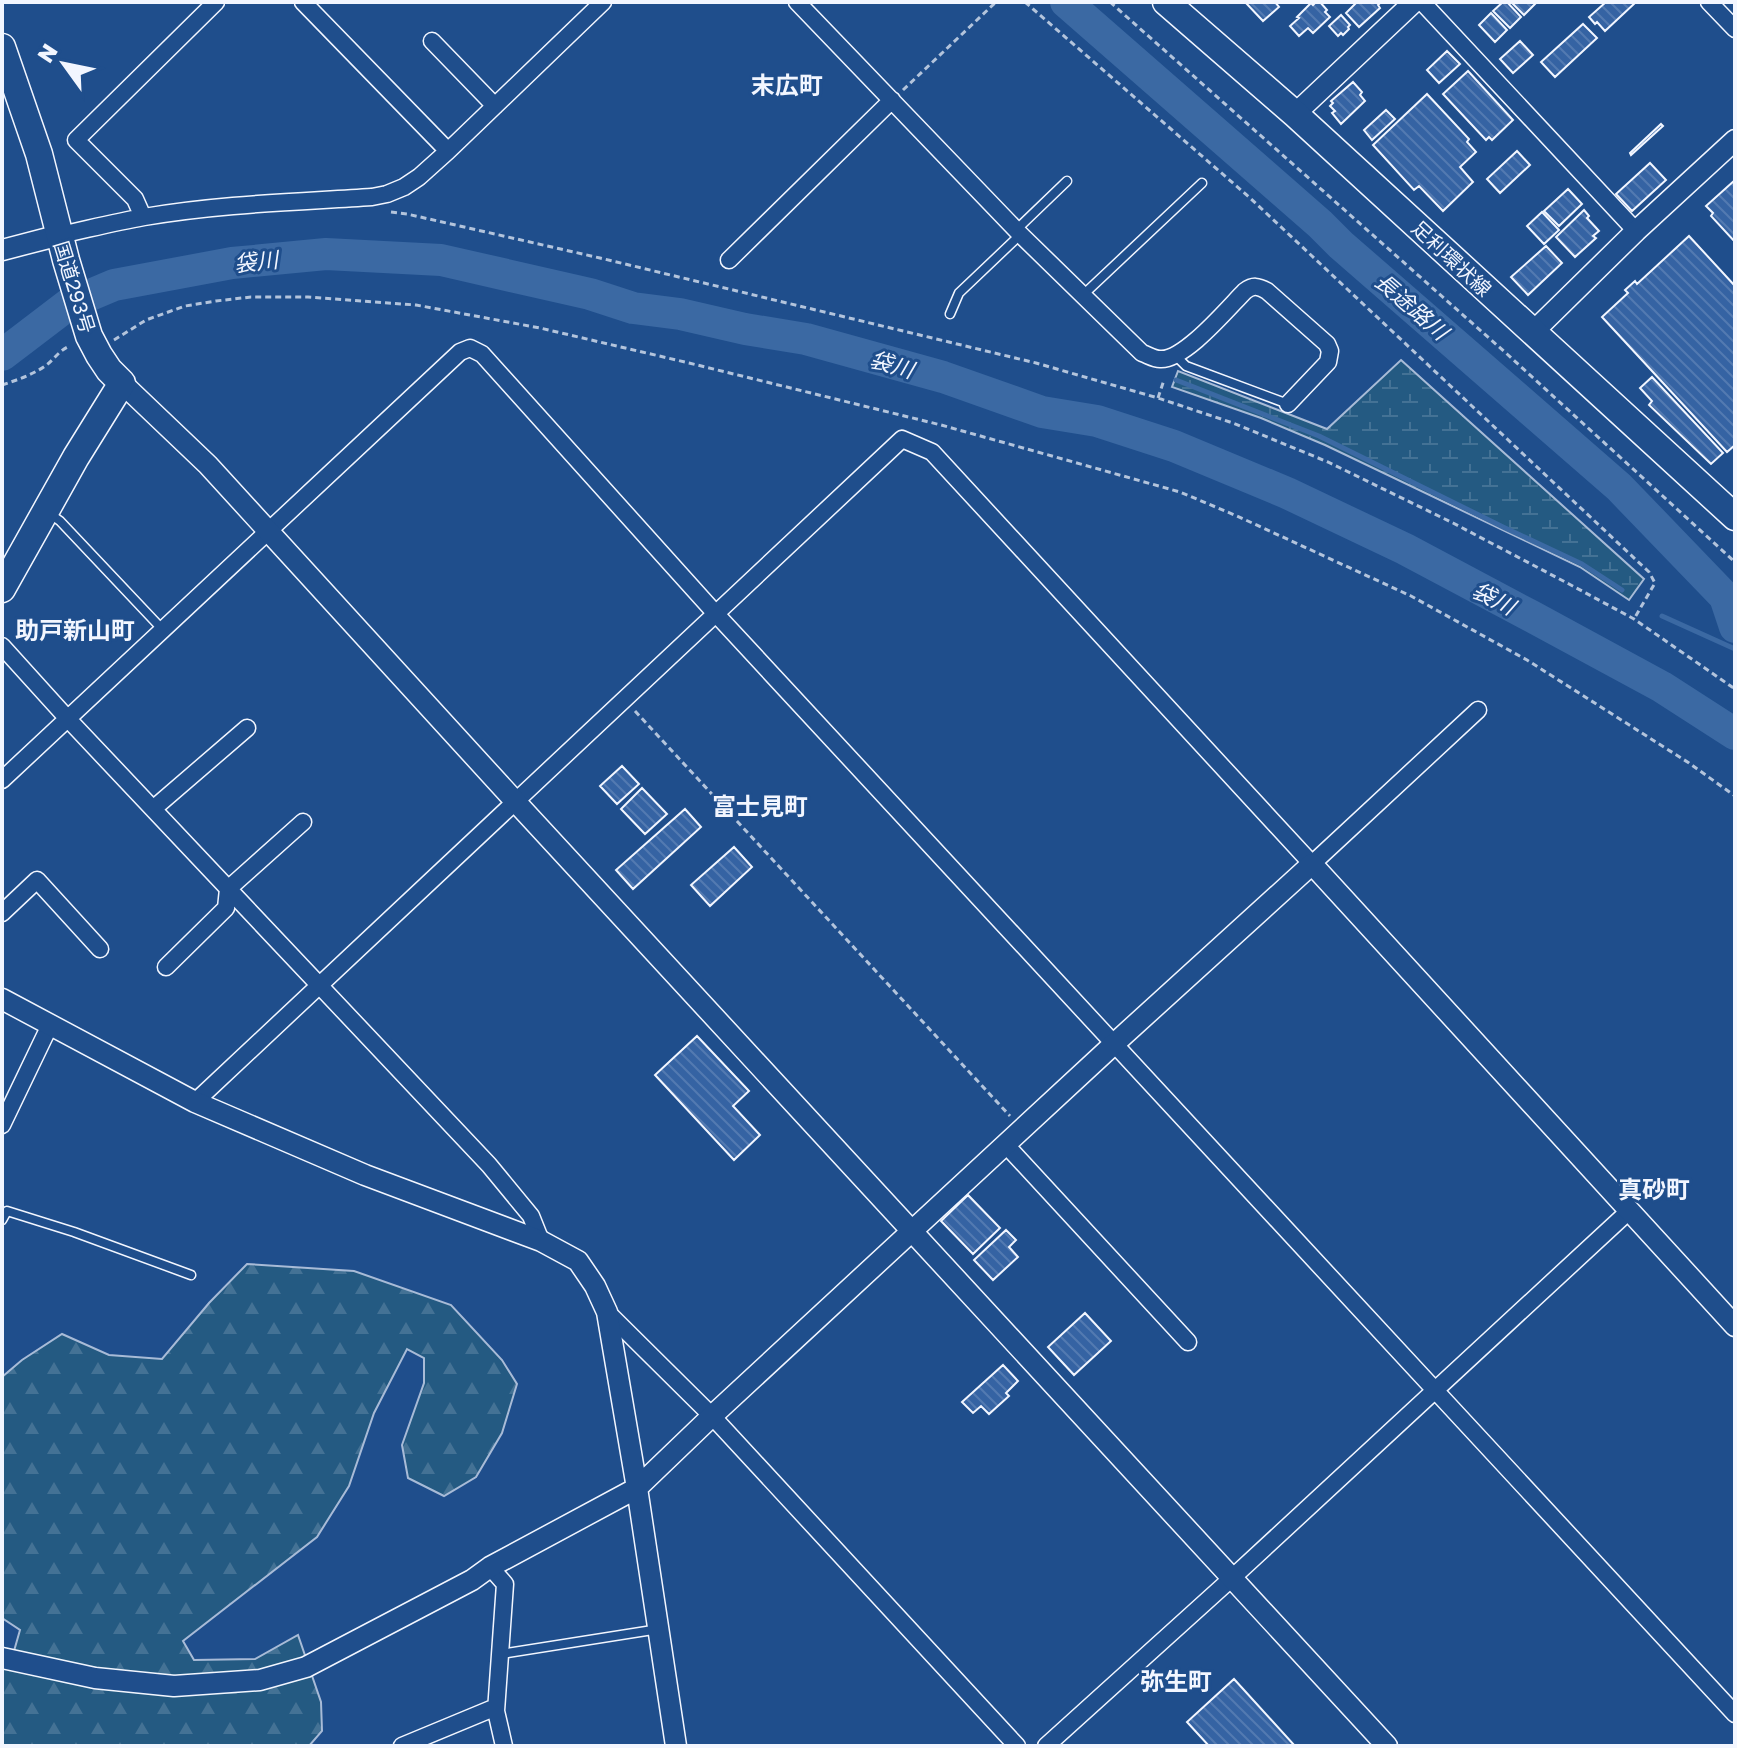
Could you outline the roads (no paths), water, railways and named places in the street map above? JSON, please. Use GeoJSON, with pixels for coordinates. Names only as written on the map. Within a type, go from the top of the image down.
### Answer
{"type":"FeatureCollection","features":[{"type":"Feature","properties":{"kind":"main road","name":"足利環状線"},"geometry":{"type":"LineString","coordinates":[[1166,2],[1295,114],[1735,517]]}},
{"type":"Feature","properties":{"kind":"main road","name":"国道293号"},"geometry":{"type":"LineString","coordinates":[[2,47],[39,154],[63,247],[80,340],[122,383]]}},
{"type":"Feature","properties":{"kind":"main road"},"geometry":{"type":"LineString","coordinates":[[2,589],[83,445],[122,383]]}},
{"type":"Feature","properties":{"kind":"street"},"geometry":{"type":"LineString","coordinates":[[143,217],[135,199],[76,140],[216,2]]}},
{"type":"Feature","properties":{"kind":"street"},"geometry":{"type":"LineString","coordinates":[[303,2],[448,151]]}},
{"type":"Feature","properties":{"kind":"street"},"geometry":{"type":"LineString","coordinates":[[2,250],[63,247],[143,217],[241,206],[372,197],[404,187],[448,151],[603,2]]}},
{"type":"Feature","properties":{"kind":"street"},"geometry":{"type":"LineString","coordinates":[[797,2],[1018,232],[1142,353],[1158,360],[1176,356],[1245,291],[1252,286],[1267,291],[1327,344],[1330,351],[1328,362],[1288,404]]}},
{"type":"Feature","properties":{"kind":"street"},"geometry":{"type":"LineString","coordinates":[[1295,114],[1414,2]]}},
{"type":"Feature","properties":{"kind":"street"},"geometry":{"type":"LineString","coordinates":[[1422,2],[1636,231]]}},
{"type":"Feature","properties":{"kind":"street"},"geometry":{"type":"LineString","coordinates":[[1709,2],[1735,29]]}},
{"type":"Feature","properties":{"kind":"street"},"geometry":{"type":"LineString","coordinates":[[432,41],[495,106]]}},
{"type":"Feature","properties":{"kind":"street"},"geometry":{"type":"LineString","coordinates":[[729,260],[892,100]]}},
{"type":"Feature","properties":{"kind":"street"},"geometry":{"type":"LineString","coordinates":[[1533,332],[1735,140]]}},
{"type":"Feature","properties":{"kind":"street"},"geometry":{"type":"LineString","coordinates":[[2,780],[460,352],[470,348],[482,354],[716,614],[1735,1714]]}},
{"type":"Feature","properties":{"kind":"street"},"geometry":{"type":"LineString","coordinates":[[122,383],[191,448],[1387,1746]]}},
{"type":"Feature","properties":{"kind":"street"},"geometry":{"type":"LineString","coordinates":[[195,1102],[902,439],[932,452],[1735,1326]]}},
{"type":"Feature","properties":{"kind":"street"},"geometry":{"type":"LineString","coordinates":[[2,646],[489,1165],[531,1216],[541,1241]]}},
{"type":"Feature","properties":{"kind":"street"},"geometry":{"type":"LineString","coordinates":[[2,1658],[95,1678],[174,1686],[260,1680],[306,1667],[472,1580],[490,1567],[637,1488],[1478,710]]}},
{"type":"Feature","properties":{"kind":"street"},"geometry":{"type":"LineString","coordinates":[[153,809],[247,728]]}},
{"type":"Feature","properties":{"kind":"street"},"geometry":{"type":"LineString","coordinates":[[166,967],[226,908],[228,889],[303,822]]}},
{"type":"Feature","properties":{"kind":"street"},"geometry":{"type":"LineString","coordinates":[[2,913],[37,880],[100,949]]}},
{"type":"Feature","properties":{"kind":"street"},"geometry":{"type":"LineString","coordinates":[[2,999],[195,1102],[365,1175],[541,1241],[578,1261],[595,1286],[607,1312],[676,1746]]}},
{"type":"Feature","properties":{"kind":"street"},"geometry":{"type":"LineString","coordinates":[[2,1125],[50,1025]]}},
{"type":"Feature","properties":{"kind":"street"},"geometry":{"type":"LineString","coordinates":[[1006,1145],[1188,1342]]}},
{"type":"Feature","properties":{"kind":"street"},"geometry":{"type":"LineString","coordinates":[[1046,1746],[1629,1211]]}},
{"type":"Feature","properties":{"kind":"street"},"geometry":{"type":"LineString","coordinates":[[607,1312],[712,1416],[1017,1746]]}},
{"type":"Feature","properties":{"kind":"street"},"geometry":{"type":"LineString","coordinates":[[490,1567],[505,1584],[496,1707],[504,1746]]}},
{"type":"Feature","properties":{"kind":"street"},"geometry":{"type":"LineString","coordinates":[[402,1746],[496,1707]]}},
{"type":"Feature","properties":{"kind":"lane"},"geometry":{"type":"LineString","coordinates":[[950,314],[959,293],[1067,181]]}},
{"type":"Feature","properties":{"kind":"lane"},"geometry":{"type":"LineString","coordinates":[[1083,296],[1202,183]]}},
{"type":"Feature","properties":{"kind":"lane"},"geometry":{"type":"LineString","coordinates":[[1176,356],[1186,366],[1288,404]]}},
{"type":"Feature","properties":{"kind":"lane"},"geometry":{"type":"LineString","coordinates":[[46,511],[60,521],[164,630]]}},
{"type":"Feature","properties":{"kind":"lane"},"geometry":{"type":"LineString","coordinates":[[2,1220],[7,1211],[191,1275]]}},
{"type":"Feature","properties":{"kind":"lane"},"geometry":{"type":"LineString","coordinates":[[501,1654],[659,1629]]}},
{"type":"Feature","properties":{"kind":"waterway","name":"長途路川"},"geometry":{"type":"LineString","coordinates":[[1066,2],[1619,487],[1725,597],[1735,627]]}},
{"type":"Feature","properties":{"kind":"waterway","name":"袋川"},"geometry":{"type":"LineString","coordinates":[[2,355],[69,304],[114,285],[232,263],[326,254],[441,260],[590,294],[633,308],[806,339],[943,377],[1042,412],[1097,421],[1174,446],[1287,493],[1405,549],[1531,616],[1662,687],[1735,734]]}},
{"type":"Feature","properties":{"kind":"waterway"},"geometry":{"type":"LineString","coordinates":[[1176,380],[1319,436],[1582,564],[1622,590]]}},
{"type":"Feature","properties":{"kind":"waterway"},"geometry":{"type":"LineString","coordinates":[[1662,616],[1735,649]]}},
{"type":"Feature","properties":{"kind":"district","name":"末広町"},"geometry":{"type":"Point","coordinates":[787,84]}},
{"type":"Feature","properties":{"kind":"district","name":"助戸新山町"},"geometry":{"type":"Point","coordinates":[75,629]}},
{"type":"Feature","properties":{"kind":"district","name":"富士見町"},"geometry":{"type":"Point","coordinates":[760,805]}},
{"type":"Feature","properties":{"kind":"district","name":"真砂町"},"geometry":{"type":"Point","coordinates":[1654,1188]}},
{"type":"Feature","properties":{"kind":"district","name":"弥生町"},"geometry":{"type":"Point","coordinates":[1176,1680]}}]}
